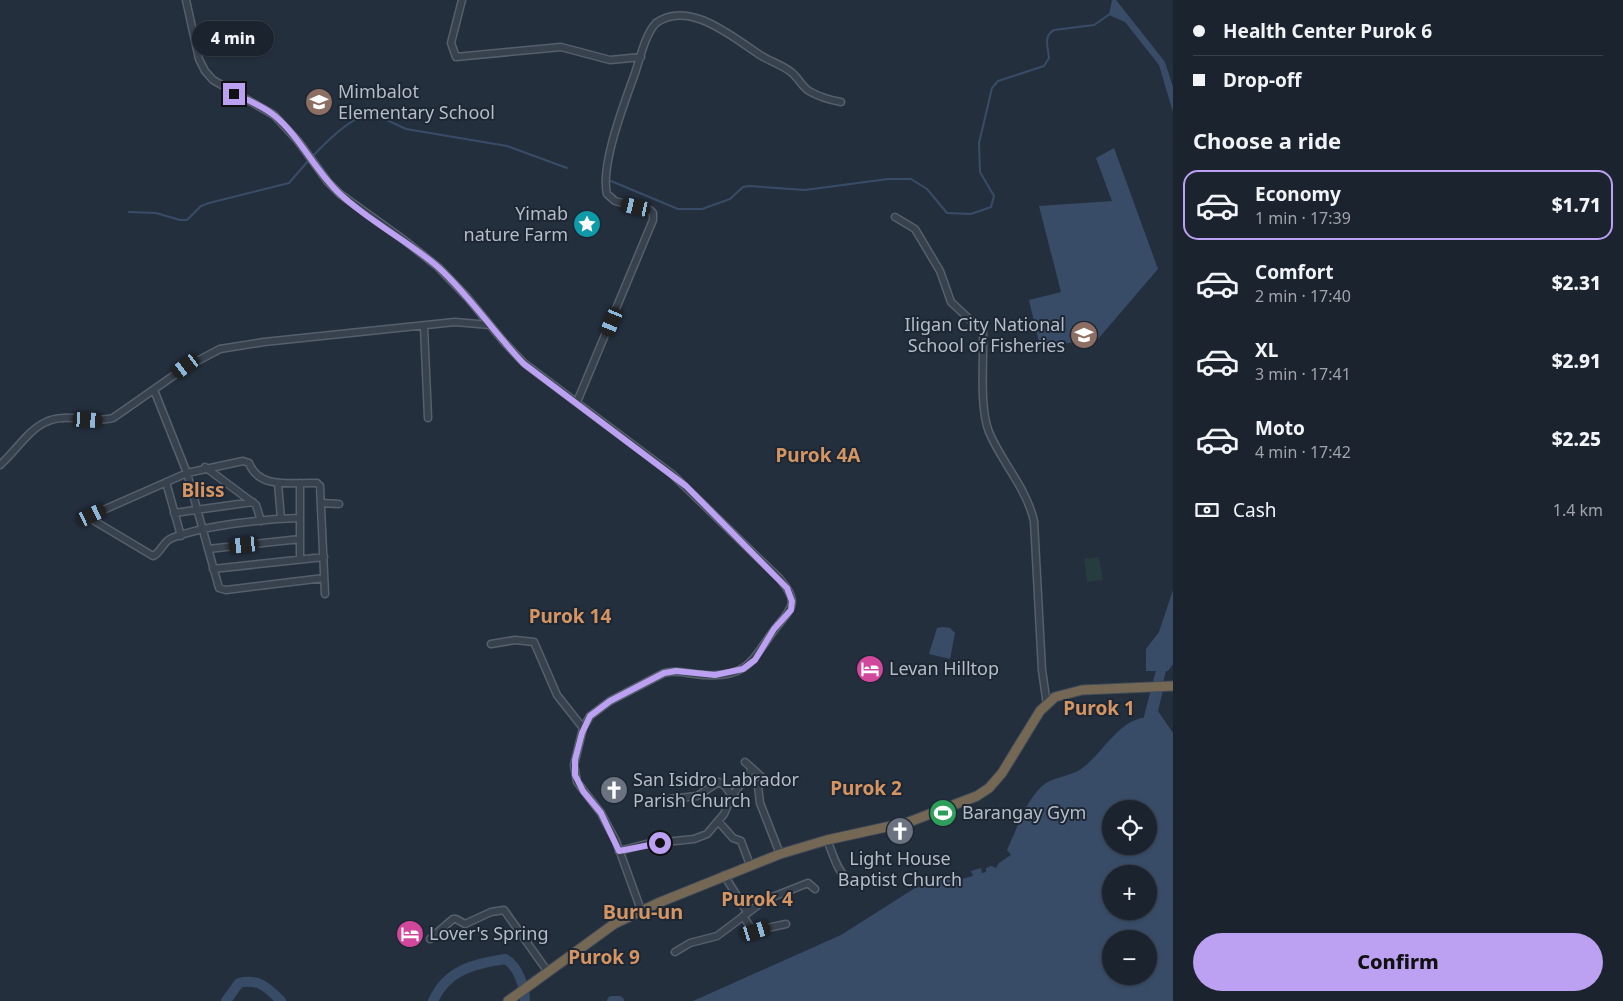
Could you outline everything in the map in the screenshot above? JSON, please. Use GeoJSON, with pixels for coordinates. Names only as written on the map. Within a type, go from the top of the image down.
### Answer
{"type":"FeatureCollection","features":[{"type":"Feature","properties":{"kind":"highway"},"geometry":{"type":"LineString","coordinates":[[512,998],[614,924],[641,910],[780,854],[827,840],[909,822],[977,796],[989,788],[1002,773],[1046,705],[1055,696],[1069,692],[1173,686]]}},
{"type":"Feature","properties":{"kind":"street"},"geometry":{"type":"LineString","coordinates":[[186,0],[199,59],[209,76],[221,86],[274,115],[298,140],[328,182],[354,206],[404,240],[438,268],[504,342],[535,373],[577,402],[686,486],[780,579],[790,594],[792,605],[790,613],[774,629],[755,660],[743,669],[715,675],[676,671],[664,673],[599,708],[583,728],[575,760],[575,775],[583,791],[601,813],[619,851],[641,910]]}},
{"type":"Feature","properties":{"kind":"street"},"geometry":{"type":"LineString","coordinates":[[462,0],[451,43],[456,57],[561,47],[610,60],[641,57]]}},
{"type":"Feature","properties":{"kind":"street"},"geometry":{"type":"LineString","coordinates":[[577,402],[639,257],[654,217],[648,209],[616,201],[607,194],[606,189],[607,173],[619,120],[654,24],[666,14],[688,10],[713,20],[758,54],[791,72],[810,92],[841,102]]}},
{"type":"Feature","properties":{"kind":"street"},"geometry":{"type":"LineString","coordinates":[[895,217],[915,229],[940,271],[951,302],[983,332],[985,418],[1001,456],[1028,499],[1034,521],[1042,670],[1046,705]]}},
{"type":"Feature","properties":{"kind":"street"},"geometry":{"type":"LineString","coordinates":[[0,465],[39,426],[48,420],[100,421],[113,418],[186,366],[220,349],[264,342],[424,327],[455,322],[490,325]]}},
{"type":"Feature","properties":{"kind":"street"},"geometry":{"type":"LineString","coordinates":[[424,327],[428,418]]}},
{"type":"Feature","properties":{"kind":"street"},"geometry":{"type":"LineString","coordinates":[[154,390],[187,473],[219,588],[226,590],[324,578]]}},
{"type":"Feature","properties":{"kind":"street"},"geometry":{"type":"LineString","coordinates":[[300,518],[261,521],[202,530],[170,538],[156,556],[150,556],[91,519],[92,515],[187,473],[246,461],[255,475],[261,479],[278,482],[319,484],[325,594]]}},
{"type":"Feature","properties":{"kind":"street"},"geometry":{"type":"LineString","coordinates":[[205,468],[258,507],[261,521]]}},
{"type":"Feature","properties":{"kind":"street"},"geometry":{"type":"LineString","coordinates":[[166,482],[180,536]]}},
{"type":"Feature","properties":{"kind":"street"},"geometry":{"type":"LineString","coordinates":[[278,482],[280,519]]}},
{"type":"Feature","properties":{"kind":"street"},"geometry":{"type":"LineString","coordinates":[[300,483],[300,559]]}},
{"type":"Feature","properties":{"kind":"street"},"geometry":{"type":"LineString","coordinates":[[174,513],[252,502]]}},
{"type":"Feature","properties":{"kind":"street"},"geometry":{"type":"LineString","coordinates":[[321,503],[339,504]]}},
{"type":"Feature","properties":{"kind":"street"},"geometry":{"type":"LineString","coordinates":[[208,549],[300,539]]}},
{"type":"Feature","properties":{"kind":"street"},"geometry":{"type":"LineString","coordinates":[[213,569],[324,557]]}},
{"type":"Feature","properties":{"kind":"street"},"geometry":{"type":"LineString","coordinates":[[491,644],[515,640],[533,641],[557,694],[583,728]]}},
{"type":"Feature","properties":{"kind":"street"},"geometry":{"type":"LineString","coordinates":[[745,762],[767,781],[758,788],[760,803],[780,854]]}},
{"type":"Feature","properties":{"kind":"street"},"geometry":{"type":"LineString","coordinates":[[619,851],[646,844],[701,837],[708,834],[752,769]]}},
{"type":"Feature","properties":{"kind":"street"},"geometry":{"type":"LineString","coordinates":[[670,799],[697,796],[719,782],[725,786],[732,796]]}},
{"type":"Feature","properties":{"kind":"street"},"geometry":{"type":"LineString","coordinates":[[718,821],[733,838],[741,841],[750,865]]}},
{"type":"Feature","properties":{"kind":"street"},"geometry":{"type":"LineString","coordinates":[[827,840],[840,871],[849,881],[861,883],[876,878]]}},
{"type":"Feature","properties":{"kind":"street"},"geometry":{"type":"LineString","coordinates":[[724,875],[753,931],[786,924]]}},
{"type":"Feature","properties":{"kind":"street"},"geometry":{"type":"LineString","coordinates":[[675,952],[690,943],[718,936],[765,900],[808,883],[815,889]]}},
{"type":"Feature","properties":{"kind":"street"},"geometry":{"type":"LineString","coordinates":[[430,939],[452,919],[465,924],[491,912],[504,910],[548,972]]}},
{"type":"Feature","properties":{"kind":"green space"},"geometry":{"type":"Polygon","coordinates":[[[1099,557],[1103,580],[1087,582],[1084,559],[1099,557]]]}},
{"type":"Feature","properties":{"kind":"water"},"geometry":{"type":"Polygon","coordinates":[[[1112,0],[1116,0],[1165,62],[1173,87],[1173,112],[1159,65],[1125,22],[1109,15],[1112,0]]]}},
{"type":"Feature","properties":{"kind":"water"},"geometry":{"type":"Polygon","coordinates":[[[1114,148],[1158,269],[1098,339],[1040,347],[1029,300],[1061,292],[1039,206],[1112,201],[1096,158],[1114,148]]]}},
{"type":"Feature","properties":{"kind":"water"},"geometry":{"type":"Polygon","coordinates":[[[1173,590],[1173,664],[1168,671],[1146,671],[1146,649],[1159,632],[1173,590]]]}},
{"type":"Feature","properties":{"kind":"water"},"geometry":{"type":"Polygon","coordinates":[[[937,628],[950,628],[955,633],[950,659],[929,654],[937,628]]]}},
{"type":"Feature","properties":{"kind":"water"},"geometry":{"type":"Polygon","coordinates":[[[1152,690],[1163,690],[1158,711],[1173,733],[1173,1001],[693,1001],[841,935],[915,888],[957,874],[962,879],[973,876],[971,871],[981,868],[982,873],[986,872],[986,868],[991,866],[996,868],[999,863],[1011,855],[1007,850],[1018,825],[1026,808],[1042,786],[1081,769],[1089,763],[1113,736],[1131,722],[1142,718],[1153,718],[1147,714],[1152,690]]]}},
{"type":"Feature","properties":{"kind":"waterway"},"geometry":{"type":"LineString","coordinates":[[611,181],[678,209],[702,209],[730,199],[743,187],[749,186],[805,190],[888,179],[911,179],[927,189],[947,213],[971,214],[991,207],[994,196],[980,172],[979,143],[992,88],[998,81],[1044,66],[1049,58],[1048,35],[1054,30],[1094,25],[1110,14]]}},
{"type":"Feature","properties":{"kind":"waterway"},"geometry":{"type":"LineString","coordinates":[[312,157],[331,138],[356,119],[372,113],[406,129],[507,146],[567,168]]}},
{"type":"Feature","properties":{"kind":"waterway"},"geometry":{"type":"LineString","coordinates":[[129,212],[156,213],[180,220],[187,220],[201,206],[209,203],[289,183],[309,160]]}},
{"type":"Feature","properties":{"kind":"waterway"},"geometry":{"type":"LineString","coordinates":[[1149,717],[1164,659]]}},
{"type":"Feature","properties":{"kind":"waterway"},"geometry":{"type":"LineString","coordinates":[[433,1001],[439,990],[453,975],[472,966],[505,959],[514,966],[520,977],[525,1001]]}},
{"type":"Feature","properties":{"kind":"waterway"},"geometry":{"type":"LineString","coordinates":[[226,1001],[239,983],[246,982],[263,985],[281,1001]]}},
{"type":"Feature","properties":{"kind":"waterway"},"geometry":{"type":"LineString","coordinates":[[612,1001],[619,1001]]}},
{"type":"Feature","properties":{"kind":"place","name":"Mimbalot Elementary School"},"geometry":{"type":"Point","coordinates":[319,102]}},
{"type":"Feature","properties":{"kind":"place","name":"Yimab nature Farm"},"geometry":{"type":"Point","coordinates":[587,224]}},
{"type":"Feature","properties":{"kind":"place","name":"Iligan City National School of Fisheries"},"geometry":{"type":"Point","coordinates":[1084,335]}},
{"type":"Feature","properties":{"kind":"place","name":"Levan Hilltop"},"geometry":{"type":"Point","coordinates":[870,669]}},
{"type":"Feature","properties":{"kind":"place","name":"San Isidro Labrador Parish Church"},"geometry":{"type":"Point","coordinates":[614,790]}},
{"type":"Feature","properties":{"kind":"place","name":"Barangay Gym"},"geometry":{"type":"Point","coordinates":[943,813]}},
{"type":"Feature","properties":{"kind":"place","name":"Light House Baptist Church"},"geometry":{"type":"Point","coordinates":[900,831]}},
{"type":"Feature","properties":{"kind":"place","name":"Lover's Spring"},"geometry":{"type":"Point","coordinates":[410,934]}},
{"type":"Feature","properties":{"kind":"district","name":"Purok 4A"},"geometry":{"type":"Point","coordinates":[818,455]}},
{"type":"Feature","properties":{"kind":"district","name":"Bliss"},"geometry":{"type":"Point","coordinates":[203,490]}},
{"type":"Feature","properties":{"kind":"district","name":"Purok 14"},"geometry":{"type":"Point","coordinates":[570,616]}},
{"type":"Feature","properties":{"kind":"district","name":"Purok 1"},"geometry":{"type":"Point","coordinates":[1099,708]}},
{"type":"Feature","properties":{"kind":"district","name":"Purok 2"},"geometry":{"type":"Point","coordinates":[866,788]}},
{"type":"Feature","properties":{"kind":"district","name":"Purok 4"},"geometry":{"type":"Point","coordinates":[757,899]}},
{"type":"Feature","properties":{"kind":"district","name":"Buru-un"},"geometry":{"type":"Point","coordinates":[643,912]}},
{"type":"Feature","properties":{"kind":"district","name":"Purok 9"},"geometry":{"type":"Point","coordinates":[604,957]}},
{"type":"Feature","properties":{"kind":"route"},"geometry":{"type":"LineString","coordinates":[[234,94],[266,109],[274,115],[298,140],[328,182],[340,194],[380,225],[404,240],[451,280],[524,364],[672,474],[787,588],[792,601],[790,613],[774,629],[755,660],[743,669],[738,672],[706,676],[676,671],[664,673],[599,708],[590,716],[583,728],[575,760],[574,770],[577,782],[601,813],[616,841],[619,851],[646,844],[660,843]]}}]}
